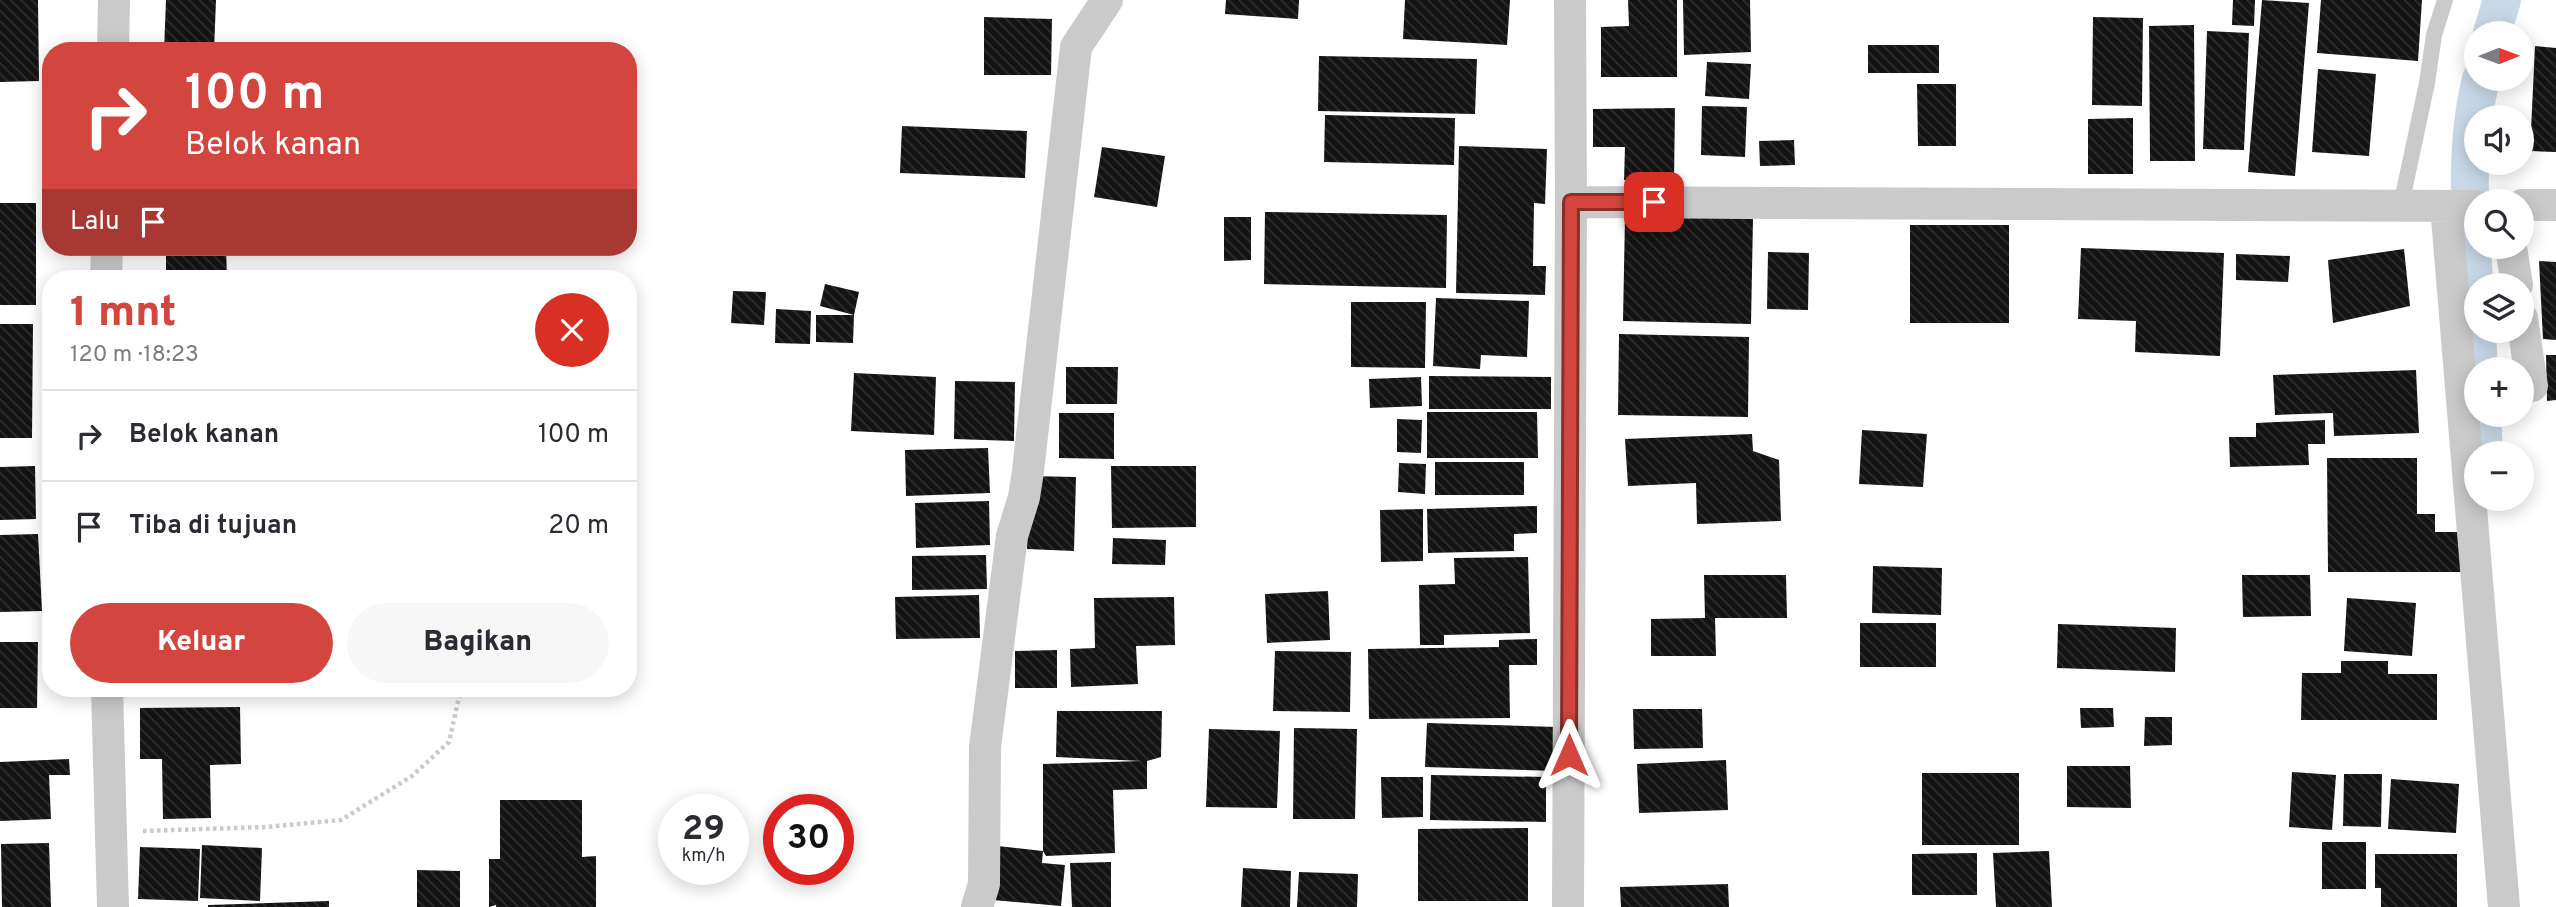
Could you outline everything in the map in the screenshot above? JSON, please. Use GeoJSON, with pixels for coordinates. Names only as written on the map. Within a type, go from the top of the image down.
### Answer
{"type":"FeatureCollection","features":[{"type":"Feature","properties":{"kind":"street"},"geometry":{"type":"LineString","coordinates":[[113,42],[114,0]]}},
{"type":"Feature","properties":{"kind":"street"},"geometry":{"type":"LineString","coordinates":[[977,907],[984,884],[985,747],[1013,536],[1024,498],[1028,471],[1076,47],[1107,0]]}},
{"type":"Feature","properties":{"kind":"street"},"geometry":{"type":"LineString","coordinates":[[1568,907],[1570,0]]}},
{"type":"Feature","properties":{"kind":"street"},"geometry":{"type":"LineString","coordinates":[[1571,202],[2459,206],[2504,907]]}},
{"type":"Feature","properties":{"kind":"street"},"geometry":{"type":"LineString","coordinates":[[2534,205],[2556,205]]}},
{"type":"Feature","properties":{"kind":"street"},"geometry":{"type":"LineString","coordinates":[[107,697],[113,907]]}},
{"type":"Feature","properties":{"kind":"lane"},"geometry":{"type":"LineString","coordinates":[[2401,205],[2427,83],[2434,35],[2445,0]]}},
{"type":"Feature","properties":{"kind":"path"},"geometry":{"type":"LineString","coordinates":[[111,832],[266,827],[341,820],[412,776],[449,742],[459,697]]}},
{"type":"Feature","properties":{"kind":"building"},"geometry":{"type":"Polygon","coordinates":[[[0,0],[38,0],[39,81],[0,82],[0,0]]]}},
{"type":"Feature","properties":{"kind":"building"},"geometry":{"type":"Polygon","coordinates":[[[166,0],[216,0],[214,42],[164,42],[166,0]]]}},
{"type":"Feature","properties":{"kind":"building"},"geometry":{"type":"Polygon","coordinates":[[[1226,0],[1299,0],[1298,19],[1225,14],[1226,0]]]}},
{"type":"Feature","properties":{"kind":"building"},"geometry":{"type":"Polygon","coordinates":[[[1405,0],[1510,0],[1507,45],[1403,39],[1405,0]]]}},
{"type":"Feature","properties":{"kind":"building"},"geometry":{"type":"Polygon","coordinates":[[[1628,0],[1677,0],[1677,77],[1601,77],[1601,27],[1629,26],[1628,0]]]}},
{"type":"Feature","properties":{"kind":"building"},"geometry":{"type":"Polygon","coordinates":[[[1683,0],[1750,0],[1751,52],[1684,55],[1683,0]]]}},
{"type":"Feature","properties":{"kind":"building"},"geometry":{"type":"Polygon","coordinates":[[[2233,0],[2255,0],[2254,26],[2232,25],[2233,0]]]}},
{"type":"Feature","properties":{"kind":"building"},"geometry":{"type":"Polygon","coordinates":[[[2262,0],[2309,3],[2295,176],[2248,172],[2262,0]]]}},
{"type":"Feature","properties":{"kind":"building"},"geometry":{"type":"Polygon","coordinates":[[[2321,0],[2422,0],[2418,61],[2317,53],[2321,0]]]}},
{"type":"Feature","properties":{"kind":"building"},"geometry":{"type":"Polygon","coordinates":[[[984,17],[1052,19],[1051,75],[984,75],[984,17]]]}},
{"type":"Feature","properties":{"kind":"building"},"geometry":{"type":"Polygon","coordinates":[[[2093,17],[2143,18],[2142,106],[2092,105],[2093,17]]]}},
{"type":"Feature","properties":{"kind":"building"},"geometry":{"type":"Polygon","coordinates":[[[2194,25],[2195,161],[2150,161],[2149,26],[2194,25]]]}},
{"type":"Feature","properties":{"kind":"building"},"geometry":{"type":"Polygon","coordinates":[[[2207,31],[2249,33],[2244,150],[2203,149],[2207,31]]]}},
{"type":"Feature","properties":{"kind":"building"},"geometry":{"type":"Polygon","coordinates":[[[1868,45],[1939,45],[1939,73],[1868,73],[1868,45]]]}},
{"type":"Feature","properties":{"kind":"building"},"geometry":{"type":"Polygon","coordinates":[[[2535,46],[2556,48],[2556,152],[2534,151],[2535,46]]]}},
{"type":"Feature","properties":{"kind":"building"},"geometry":{"type":"Polygon","coordinates":[[[1319,56],[1477,59],[1475,114],[1318,111],[1319,56]]]}},
{"type":"Feature","properties":{"kind":"building"},"geometry":{"type":"Polygon","coordinates":[[[1707,62],[1751,64],[1749,99],[1705,96],[1707,62]]]}},
{"type":"Feature","properties":{"kind":"building"},"geometry":{"type":"Polygon","coordinates":[[[2318,69],[2376,74],[2369,156],[2312,152],[2318,69]]]}},
{"type":"Feature","properties":{"kind":"building"},"geometry":{"type":"Polygon","coordinates":[[[1917,84],[1956,84],[1956,146],[1918,146],[1917,84]]]}},
{"type":"Feature","properties":{"kind":"building"},"geometry":{"type":"Polygon","coordinates":[[[1702,106],[1747,107],[1745,157],[1701,155],[1702,106]]]}},
{"type":"Feature","properties":{"kind":"building"},"geometry":{"type":"Polygon","coordinates":[[[1675,108],[1674,181],[1624,180],[1625,147],[1593,147],[1593,109],[1675,108]]]}},
{"type":"Feature","properties":{"kind":"building"},"geometry":{"type":"Polygon","coordinates":[[[1325,115],[1455,118],[1454,165],[1324,162],[1325,115]]]}},
{"type":"Feature","properties":{"kind":"building"},"geometry":{"type":"Polygon","coordinates":[[[2133,118],[2133,174],[2088,174],[2088,119],[2133,118]]]}},
{"type":"Feature","properties":{"kind":"building"},"geometry":{"type":"Polygon","coordinates":[[[902,126],[1027,131],[1025,178],[900,173],[902,126]]]}},
{"type":"Feature","properties":{"kind":"building"},"geometry":{"type":"Polygon","coordinates":[[[1794,140],[1795,165],[1760,166],[1759,141],[1794,140]]]}},
{"type":"Feature","properties":{"kind":"building"},"geometry":{"type":"Polygon","coordinates":[[[1459,146],[1547,149],[1545,204],[1534,203],[1533,266],[1546,266],[1545,295],[1456,293],[1459,146]]]}},
{"type":"Feature","properties":{"kind":"building"},"geometry":{"type":"Polygon","coordinates":[[[1102,147],[1165,156],[1157,207],[1094,197],[1102,147]]]}},
{"type":"Feature","properties":{"kind":"building"},"geometry":{"type":"Polygon","coordinates":[[[0,203],[36,203],[36,305],[0,305],[0,203]]]}},
{"type":"Feature","properties":{"kind":"building"},"geometry":{"type":"Polygon","coordinates":[[[1265,212],[1447,215],[1446,288],[1264,284],[1265,212]]]}},
{"type":"Feature","properties":{"kind":"building"},"geometry":{"type":"Polygon","coordinates":[[[1625,216],[1753,219],[1751,324],[1623,321],[1625,216]]]}},
{"type":"Feature","properties":{"kind":"building"},"geometry":{"type":"Polygon","coordinates":[[[1224,217],[1251,217],[1251,260],[1224,261],[1224,217]]]}},
{"type":"Feature","properties":{"kind":"building"},"geometry":{"type":"Polygon","coordinates":[[[1910,225],[2009,225],[2009,323],[1910,323],[1910,225]]]}},
{"type":"Feature","properties":{"kind":"building"},"geometry":{"type":"Polygon","coordinates":[[[2081,248],[2224,253],[2220,356],[2135,352],[2136,321],[2078,319],[2081,248]]]}},
{"type":"Feature","properties":{"kind":"building"},"geometry":{"type":"Polygon","coordinates":[[[2404,249],[2410,306],[2333,323],[2328,260],[2404,249]]]}},
{"type":"Feature","properties":{"kind":"building"},"geometry":{"type":"Polygon","coordinates":[[[1768,252],[1809,253],[1808,310],[1767,309],[1768,252]]]}},
{"type":"Feature","properties":{"kind":"building"},"geometry":{"type":"Polygon","coordinates":[[[2236,254],[2290,256],[2288,282],[2236,280],[2236,254]]]}},
{"type":"Feature","properties":{"kind":"building"},"geometry":{"type":"Polygon","coordinates":[[[166,256],[226,256],[227,270],[166,270],[166,256]]]}},
{"type":"Feature","properties":{"kind":"building"},"geometry":{"type":"Polygon","coordinates":[[[2539,261],[2556,262],[2556,340],[2543,339],[2539,261]]]}},
{"type":"Feature","properties":{"kind":"building"},"geometry":{"type":"Polygon","coordinates":[[[825,284],[859,292],[854,315],[820,306],[825,284]]]}},
{"type":"Feature","properties":{"kind":"building"},"geometry":{"type":"Polygon","coordinates":[[[733,291],[766,292],[764,325],[731,323],[733,291]]]}},
{"type":"Feature","properties":{"kind":"building"},"geometry":{"type":"Polygon","coordinates":[[[1436,298],[1529,301],[1527,357],[1481,355],[1480,369],[1433,366],[1436,298]]]}},
{"type":"Feature","properties":{"kind":"building"},"geometry":{"type":"Polygon","coordinates":[[[1351,302],[1426,302],[1425,368],[1351,367],[1351,302]]]}},
{"type":"Feature","properties":{"kind":"building"},"geometry":{"type":"Polygon","coordinates":[[[776,309],[811,311],[810,344],[775,343],[776,309]]]}},
{"type":"Feature","properties":{"kind":"building"},"geometry":{"type":"Polygon","coordinates":[[[816,315],[854,315],[853,343],[816,342],[816,315]]]}},
{"type":"Feature","properties":{"kind":"building"},"geometry":{"type":"Polygon","coordinates":[[[0,324],[33,324],[32,438],[0,438],[0,324]]]}},
{"type":"Feature","properties":{"kind":"building"},"geometry":{"type":"Polygon","coordinates":[[[1619,334],[1749,337],[1748,417],[1618,415],[1619,334]]]}},
{"type":"Feature","properties":{"kind":"building"},"geometry":{"type":"Polygon","coordinates":[[[2546,355],[2556,355],[2556,400],[2547,401],[2546,355]]]}},
{"type":"Feature","properties":{"kind":"building"},"geometry":{"type":"Polygon","coordinates":[[[1066,367],[1118,367],[1117,404],[1066,404],[1066,367]]]}},
{"type":"Feature","properties":{"kind":"building"},"geometry":{"type":"Polygon","coordinates":[[[2416,370],[2419,433],[2334,436],[2333,413],[2275,415],[2273,375],[2416,370]]]}},
{"type":"Feature","properties":{"kind":"building"},"geometry":{"type":"Polygon","coordinates":[[[854,373],[936,377],[934,435],[851,431],[854,373]]]}},
{"type":"Feature","properties":{"kind":"building"},"geometry":{"type":"Polygon","coordinates":[[[1429,376],[1551,377],[1551,409],[1429,409],[1429,376]]]}},
{"type":"Feature","properties":{"kind":"building"},"geometry":{"type":"Polygon","coordinates":[[[1421,377],[1422,406],[1370,408],[1369,379],[1421,377]]]}},
{"type":"Feature","properties":{"kind":"building"},"geometry":{"type":"Polygon","coordinates":[[[955,381],[1015,382],[1014,441],[954,439],[955,381]]]}},
{"type":"Feature","properties":{"kind":"building"},"geometry":{"type":"Polygon","coordinates":[[[1427,412],[1537,412],[1538,458],[1427,458],[1427,412]]]}},
{"type":"Feature","properties":{"kind":"building"},"geometry":{"type":"Polygon","coordinates":[[[1059,413],[1114,413],[1114,459],[1059,458],[1059,413]]]}},
{"type":"Feature","properties":{"kind":"building"},"geometry":{"type":"Polygon","coordinates":[[[1397,419],[1422,420],[1421,453],[1397,452],[1397,419]]]}},
{"type":"Feature","properties":{"kind":"building"},"geometry":{"type":"Polygon","coordinates":[[[2325,420],[2325,444],[2308,444],[2309,465],[2230,467],[2229,437],[2256,437],[2256,423],[2325,420]]]}},
{"type":"Feature","properties":{"kind":"building"},"geometry":{"type":"Polygon","coordinates":[[[1862,430],[1927,434],[1923,487],[1859,484],[1862,430]]]}},
{"type":"Feature","properties":{"kind":"building"},"geometry":{"type":"Polygon","coordinates":[[[1752,434],[1753,451],[1779,460],[1781,521],[1697,524],[1696,483],[1628,486],[1625,439],[1752,434]]]}},
{"type":"Feature","properties":{"kind":"building"},"geometry":{"type":"Polygon","coordinates":[[[988,448],[990,493],[906,496],[905,450],[988,448]]]}},
{"type":"Feature","properties":{"kind":"building"},"geometry":{"type":"Polygon","coordinates":[[[2327,458],[2417,458],[2417,514],[2435,514],[2435,532],[2462,532],[2462,572],[2328,572],[2327,458]]]}},
{"type":"Feature","properties":{"kind":"building"},"geometry":{"type":"Polygon","coordinates":[[[1435,462],[1524,462],[1524,495],[1435,495],[1435,462]]]}},
{"type":"Feature","properties":{"kind":"building"},"geometry":{"type":"Polygon","coordinates":[[[1399,463],[1426,464],[1425,494],[1398,492],[1399,463]]]}},
{"type":"Feature","properties":{"kind":"building"},"geometry":{"type":"Polygon","coordinates":[[[35,466],[36,519],[0,520],[0,467],[35,466]]]}},
{"type":"Feature","properties":{"kind":"building"},"geometry":{"type":"Polygon","coordinates":[[[1111,466],[1196,466],[1196,527],[1112,528],[1111,466]]]}},
{"type":"Feature","properties":{"kind":"building"},"geometry":{"type":"Polygon","coordinates":[[[1029,476],[1076,477],[1074,551],[1027,549],[1029,476]]]}},
{"type":"Feature","properties":{"kind":"building"},"geometry":{"type":"Polygon","coordinates":[[[989,501],[990,545],[916,548],[915,503],[989,501]]]}},
{"type":"Feature","properties":{"kind":"building"},"geometry":{"type":"Polygon","coordinates":[[[1537,506],[1537,533],[1514,534],[1514,551],[1428,553],[1427,509],[1537,506]]]}},
{"type":"Feature","properties":{"kind":"building"},"geometry":{"type":"Polygon","coordinates":[[[1423,509],[1423,561],[1381,562],[1380,510],[1423,509]]]}},
{"type":"Feature","properties":{"kind":"building"},"geometry":{"type":"Polygon","coordinates":[[[38,534],[42,611],[0,612],[0,535],[38,534]]]}},
{"type":"Feature","properties":{"kind":"building"},"geometry":{"type":"Polygon","coordinates":[[[1113,538],[1166,540],[1165,565],[1112,564],[1113,538]]]}},
{"type":"Feature","properties":{"kind":"building"},"geometry":{"type":"Polygon","coordinates":[[[986,555],[987,589],[912,590],[912,556],[986,555]]]}},
{"type":"Feature","properties":{"kind":"building"},"geometry":{"type":"Polygon","coordinates":[[[1528,557],[1530,633],[1444,635],[1444,645],[1420,645],[1419,585],[1455,584],[1454,558],[1528,557]]]}},
{"type":"Feature","properties":{"kind":"building"},"geometry":{"type":"Polygon","coordinates":[[[1873,566],[1942,568],[1941,615],[1872,613],[1873,566]]]}},
{"type":"Feature","properties":{"kind":"building"},"geometry":{"type":"Polygon","coordinates":[[[1704,575],[1786,575],[1787,618],[1715,618],[1716,656],[1651,656],[1651,619],[1705,618],[1704,575]]]}},
{"type":"Feature","properties":{"kind":"building"},"geometry":{"type":"Polygon","coordinates":[[[2242,575],[2310,575],[2311,616],[2243,617],[2242,575]]]}},
{"type":"Feature","properties":{"kind":"building"},"geometry":{"type":"Polygon","coordinates":[[[1328,591],[1330,640],[1267,643],[1265,594],[1328,591]]]}},
{"type":"Feature","properties":{"kind":"building"},"geometry":{"type":"Polygon","coordinates":[[[979,595],[980,638],[896,639],[895,597],[979,595]]]}},
{"type":"Feature","properties":{"kind":"building"},"geometry":{"type":"Polygon","coordinates":[[[1174,597],[1175,645],[1136,646],[1138,684],[1071,687],[1070,649],[1095,648],[1094,598],[1174,597]]]}},
{"type":"Feature","properties":{"kind":"building"},"geometry":{"type":"Polygon","coordinates":[[[2347,598],[2416,603],[2412,656],[2344,651],[2347,598]]]}},
{"type":"Feature","properties":{"kind":"building"},"geometry":{"type":"Polygon","coordinates":[[[1860,623],[1936,623],[1936,667],[1860,667],[1860,623]]]}},
{"type":"Feature","properties":{"kind":"building"},"geometry":{"type":"Polygon","coordinates":[[[2058,624],[2176,628],[2175,672],[2057,668],[2058,624]]]}},
{"type":"Feature","properties":{"kind":"building"},"geometry":{"type":"Polygon","coordinates":[[[1537,639],[1537,665],[1509,665],[1510,718],[1369,719],[1368,649],[1499,647],[1499,640],[1537,639]]]}},
{"type":"Feature","properties":{"kind":"building"},"geometry":{"type":"Polygon","coordinates":[[[0,642],[38,642],[37,708],[0,708],[0,642]]]}},
{"type":"Feature","properties":{"kind":"building"},"geometry":{"type":"Polygon","coordinates":[[[1057,650],[1057,688],[1015,688],[1015,651],[1057,650]]]}},
{"type":"Feature","properties":{"kind":"building"},"geometry":{"type":"Polygon","coordinates":[[[1275,651],[1351,652],[1350,712],[1273,711],[1275,651]]]}},
{"type":"Feature","properties":{"kind":"building"},"geometry":{"type":"Polygon","coordinates":[[[2341,661],[2388,661],[2388,674],[2437,674],[2437,720],[2301,720],[2302,673],[2341,673],[2341,661]]]}},
{"type":"Feature","properties":{"kind":"building"},"geometry":{"type":"Polygon","coordinates":[[[240,707],[241,764],[210,765],[211,818],[163,819],[162,759],[140,759],[140,708],[240,707]]]}},
{"type":"Feature","properties":{"kind":"building"},"geometry":{"type":"Polygon","coordinates":[[[2080,708],[2113,708],[2114,727],[2081,728],[2080,708]]]}},
{"type":"Feature","properties":{"kind":"building"},"geometry":{"type":"Polygon","coordinates":[[[1633,709],[1702,709],[1703,748],[1634,749],[1633,709]]]}},
{"type":"Feature","properties":{"kind":"building"},"geometry":{"type":"Polygon","coordinates":[[[1057,711],[1162,711],[1161,757],[1147,761],[1147,789],[1113,790],[1115,853],[1046,856],[1043,851],[1043,764],[1141,761],[1056,757],[1057,711]]]}},
{"type":"Feature","properties":{"kind":"building"},"geometry":{"type":"Polygon","coordinates":[[[2145,717],[2172,717],[2172,745],[2144,746],[2145,717]]]}},
{"type":"Feature","properties":{"kind":"building"},"geometry":{"type":"Polygon","coordinates":[[[1427,723],[1557,727],[1556,771],[1425,767],[1427,723]]]}},
{"type":"Feature","properties":{"kind":"building"},"geometry":{"type":"Polygon","coordinates":[[[1294,728],[1357,729],[1355,819],[1293,819],[1294,728]]]}},
{"type":"Feature","properties":{"kind":"building"},"geometry":{"type":"Polygon","coordinates":[[[1209,729],[1280,731],[1277,808],[1206,807],[1209,729]]]}},
{"type":"Feature","properties":{"kind":"building"},"geometry":{"type":"Polygon","coordinates":[[[69,759],[70,775],[49,775],[51,819],[0,821],[0,762],[69,759]]]}},
{"type":"Feature","properties":{"kind":"building"},"geometry":{"type":"Polygon","coordinates":[[[1726,760],[1728,810],[1639,813],[1637,764],[1726,760]]]}},
{"type":"Feature","properties":{"kind":"building"},"geometry":{"type":"Polygon","coordinates":[[[2067,766],[2130,766],[2131,808],[2067,807],[2067,766]]]}},
{"type":"Feature","properties":{"kind":"building"},"geometry":{"type":"Polygon","coordinates":[[[2292,772],[2336,775],[2332,830],[2289,827],[2292,772]]]}},
{"type":"Feature","properties":{"kind":"building"},"geometry":{"type":"Polygon","coordinates":[[[1922,773],[2019,773],[2019,845],[1922,845],[1922,773]]]}},
{"type":"Feature","properties":{"kind":"building"},"geometry":{"type":"Polygon","coordinates":[[[2344,774],[2382,774],[2381,827],[2343,826],[2344,774]]]}},
{"type":"Feature","properties":{"kind":"building"},"geometry":{"type":"Polygon","coordinates":[[[1431,775],[1546,777],[1546,822],[1430,820],[1431,775]]]}},
{"type":"Feature","properties":{"kind":"building"},"geometry":{"type":"Polygon","coordinates":[[[1381,777],[1423,777],[1423,817],[1382,818],[1381,777]]]}},
{"type":"Feature","properties":{"kind":"building"},"geometry":{"type":"Polygon","coordinates":[[[2391,779],[2459,784],[2456,833],[2388,829],[2391,779]]]}},
{"type":"Feature","properties":{"kind":"building"},"geometry":{"type":"Polygon","coordinates":[[[500,800],[582,800],[582,857],[596,856],[596,907],[489,907],[489,859],[500,859],[500,800]]]}},
{"type":"Feature","properties":{"kind":"building"},"geometry":{"type":"Polygon","coordinates":[[[1528,828],[1528,901],[1418,901],[1418,829],[1528,828]]]}},
{"type":"Feature","properties":{"kind":"building"},"geometry":{"type":"Polygon","coordinates":[[[2322,842],[2366,842],[2366,889],[2322,889],[2322,842]]]}},
{"type":"Feature","properties":{"kind":"building"},"geometry":{"type":"Polygon","coordinates":[[[49,843],[51,907],[2,907],[1,844],[49,843]]]}},
{"type":"Feature","properties":{"kind":"building"},"geometry":{"type":"Polygon","coordinates":[[[202,845],[262,848],[260,901],[200,898],[202,845]]]}},
{"type":"Feature","properties":{"kind":"building"},"geometry":{"type":"Polygon","coordinates":[[[998,846],[1043,851],[1042,863],[1065,865],[1061,906],[993,900],[998,846]]]}},
{"type":"Feature","properties":{"kind":"building"},"geometry":{"type":"Polygon","coordinates":[[[140,847],[200,849],[198,901],[138,899],[140,847]]]}},
{"type":"Feature","properties":{"kind":"building"},"geometry":{"type":"Polygon","coordinates":[[[2049,851],[2052,907],[1996,907],[1993,853],[2049,851]]]}},
{"type":"Feature","properties":{"kind":"building"},"geometry":{"type":"Polygon","coordinates":[[[1977,853],[1977,895],[1912,895],[1912,854],[1977,853]]]}},
{"type":"Feature","properties":{"kind":"building"},"geometry":{"type":"Polygon","coordinates":[[[2375,854],[2457,854],[2457,907],[2381,907],[2381,888],[2375,888],[2375,854]]]}},
{"type":"Feature","properties":{"kind":"building"},"geometry":{"type":"Polygon","coordinates":[[[1111,862],[1111,907],[1072,907],[1070,863],[1111,862]]]}},
{"type":"Feature","properties":{"kind":"building"},"geometry":{"type":"Polygon","coordinates":[[[1243,868],[1291,871],[1290,907],[1241,907],[1243,868]]]}},
{"type":"Feature","properties":{"kind":"building"},"geometry":{"type":"Polygon","coordinates":[[[417,870],[460,871],[460,907],[417,907],[417,870]]]}},
{"type":"Feature","properties":{"kind":"building"},"geometry":{"type":"Polygon","coordinates":[[[1299,872],[1358,874],[1357,907],[1297,907],[1299,872]]]}},
{"type":"Feature","properties":{"kind":"building"},"geometry":{"type":"Polygon","coordinates":[[[1728,884],[1729,907],[1621,907],[1620,887],[1728,884]]]}},
{"type":"Feature","properties":{"kind":"building"},"geometry":{"type":"Polygon","coordinates":[[[329,901],[329,907],[208,907],[208,905],[329,901]]]}},
{"type":"Feature","properties":{"kind":"waterway"},"geometry":{"type":"LineString","coordinates":[[2496,21],[2502,0]]}},
{"type":"Feature","properties":{"kind":"waterway"},"geometry":{"type":"LineString","coordinates":[[2474,273],[2470,166],[2479,91]]}},
{"type":"Feature","properties":{"kind":"waterway"},"geometry":{"type":"LineString","coordinates":[[2478,343],[2478,357]]}},
{"type":"Feature","properties":{"kind":"waterway"},"geometry":{"type":"LineString","coordinates":[[2483,427],[2483,441]]}},
{"type":"Feature","properties":{"kind":"route"},"geometry":{"type":"LineString","coordinates":[[1569,755],[1571,202],[1654,202]]}}]}
